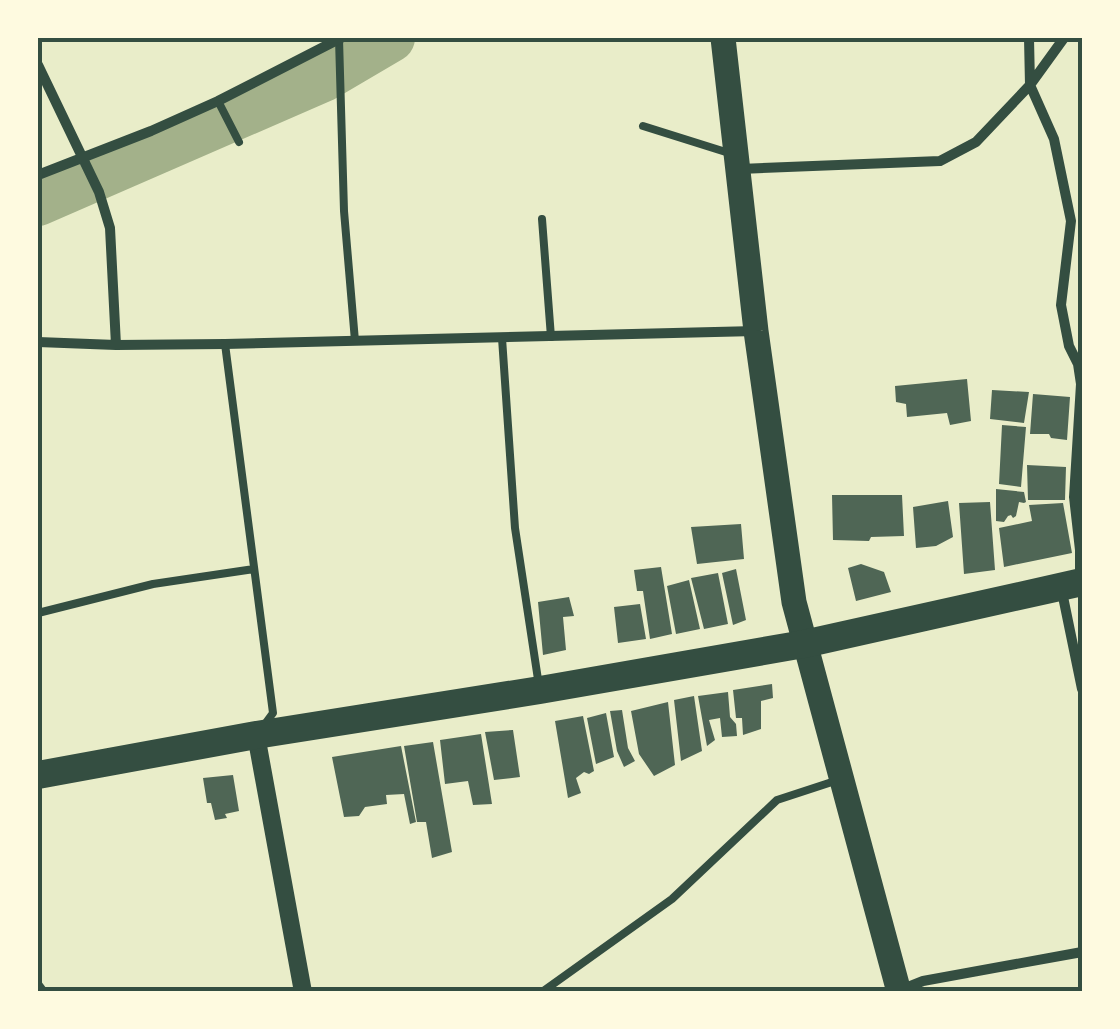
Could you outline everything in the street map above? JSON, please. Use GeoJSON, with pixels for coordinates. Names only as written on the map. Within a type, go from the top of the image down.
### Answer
{"type":"FeatureCollection","features":[{"type":"Feature","properties":{"kind":"highway"},"geometry":{"type":"LineString","coordinates":[[38,775],[804,644],[1074,583]]}},
{"type":"Feature","properties":{"kind":"main road"},"geometry":{"type":"LineString","coordinates":[[723,38],[756,331],[794,602],[898,991]]}},
{"type":"Feature","properties":{"kind":"street"},"geometry":{"type":"LineString","coordinates":[[38,175],[218,101],[340,38]]}},
{"type":"Feature","properties":{"kind":"street"},"geometry":{"type":"LineString","coordinates":[[1029,38],[1030,85],[1054,139],[1071,222],[1061,305],[1068,346],[1078,364],[1081,384],[1074,497],[1080,550],[1074,583],[1082,689]]}},
{"type":"Feature","properties":{"kind":"street"},"geometry":{"type":"LineString","coordinates":[[739,162],[940,161],[976,142],[1030,85],[1064,38]]}},
{"type":"Feature","properties":{"kind":"street"},"geometry":{"type":"LineString","coordinates":[[38,65],[99,192],[110,228],[116,345]]}},
{"type":"Feature","properties":{"kind":"street"},"geometry":{"type":"LineString","coordinates":[[38,342],[225,344],[756,331]]}},
{"type":"Feature","properties":{"kind":"street"},"geometry":{"type":"LineString","coordinates":[[256,735],[303,992]]}},
{"type":"Feature","properties":{"kind":"street"},"geometry":{"type":"LineString","coordinates":[[898,991],[923,981],[1082,952]]}},
{"type":"Feature","properties":{"kind":"lane"},"geometry":{"type":"LineString","coordinates":[[340,38],[344,211],[355,342]]}},
{"type":"Feature","properties":{"kind":"lane"},"geometry":{"type":"LineString","coordinates":[[218,101],[238,142]]}},
{"type":"Feature","properties":{"kind":"lane"},"geometry":{"type":"LineString","coordinates":[[643,126],[739,162]]}},
{"type":"Feature","properties":{"kind":"lane"},"geometry":{"type":"LineString","coordinates":[[542,219],[551,336]]}},
{"type":"Feature","properties":{"kind":"lane"},"geometry":{"type":"LineString","coordinates":[[502,338],[516,528],[540,690]]}},
{"type":"Feature","properties":{"kind":"lane"},"geometry":{"type":"LineString","coordinates":[[225,344],[273,713],[256,735]]}},
{"type":"Feature","properties":{"kind":"lane"},"geometry":{"type":"LineString","coordinates":[[38,613],[153,584],[254,569]]}},
{"type":"Feature","properties":{"kind":"lane"},"geometry":{"type":"LineString","coordinates":[[542,992],[672,899],[778,800],[840,780]]}},
{"type":"Feature","properties":{"kind":"lane"},"geometry":{"type":"LineString","coordinates":[[38,984],[44,992]]}},
{"type":"Feature","properties":{"kind":"building"},"geometry":{"type":"Polygon","coordinates":[[[967,379],[971,421],[950,425],[947,413],[907,417],[906,404],[896,402],[895,386],[967,379]]]}},
{"type":"Feature","properties":{"kind":"building"},"geometry":{"type":"Polygon","coordinates":[[[992,390],[1029,392],[1024,423],[990,419],[992,390]]]}},
{"type":"Feature","properties":{"kind":"building"},"geometry":{"type":"Polygon","coordinates":[[[1033,394],[1070,397],[1067,440],[1051,438],[1049,434],[1030,434],[1033,394]]]}},
{"type":"Feature","properties":{"kind":"building"},"geometry":{"type":"Polygon","coordinates":[[[1002,425],[1026,427],[1021,487],[999,484],[1002,425]]]}},
{"type":"Feature","properties":{"kind":"building"},"geometry":{"type":"Polygon","coordinates":[[[1027,465],[1066,467],[1065,500],[1028,500],[1027,465]]]}},
{"type":"Feature","properties":{"kind":"building"},"geometry":{"type":"Polygon","coordinates":[[[996,489],[1024,492],[1026,502],[1019,502],[1016,516],[1008,516],[1004,522],[996,521],[996,489]]]}},
{"type":"Feature","properties":{"kind":"building"},"geometry":{"type":"Polygon","coordinates":[[[832,495],[902,495],[904,536],[871,537],[869,541],[833,540],[832,495]]]}},
{"type":"Feature","properties":{"kind":"building"},"geometry":{"type":"Polygon","coordinates":[[[948,501],[953,537],[936,546],[916,548],[913,507],[948,501]]]}},
{"type":"Feature","properties":{"kind":"building"},"geometry":{"type":"Polygon","coordinates":[[[990,502],[995,570],[964,574],[959,503],[990,502]]]}},
{"type":"Feature","properties":{"kind":"building"},"geometry":{"type":"Polygon","coordinates":[[[1063,503],[1072,553],[1004,567],[999,528],[1032,521],[1029,505],[1063,503]]]}},
{"type":"Feature","properties":{"kind":"building"},"geometry":{"type":"Polygon","coordinates":[[[741,524],[744,559],[697,564],[691,527],[741,524]]]}},
{"type":"Feature","properties":{"kind":"building"},"geometry":{"type":"Polygon","coordinates":[[[861,564],[884,572],[891,592],[856,601],[848,568],[861,564]]]}},
{"type":"Feature","properties":{"kind":"building"},"geometry":{"type":"Polygon","coordinates":[[[661,567],[672,634],[650,639],[643,591],[637,591],[634,570],[661,567]]]}},
{"type":"Feature","properties":{"kind":"building"},"geometry":{"type":"Polygon","coordinates":[[[736,569],[746,620],[733,625],[722,573],[736,569]]]}},
{"type":"Feature","properties":{"kind":"building"},"geometry":{"type":"Polygon","coordinates":[[[718,573],[728,624],[704,629],[691,578],[718,573]]]}},
{"type":"Feature","properties":{"kind":"building"},"geometry":{"type":"Polygon","coordinates":[[[689,580],[700,629],[676,634],[667,586],[689,580]]]}},
{"type":"Feature","properties":{"kind":"building"},"geometry":{"type":"Polygon","coordinates":[[[569,597],[574,616],[563,617],[566,650],[543,655],[538,602],[569,597]]]}},
{"type":"Feature","properties":{"kind":"building"},"geometry":{"type":"Polygon","coordinates":[[[640,604],[646,639],[618,643],[614,607],[640,604]]]}},
{"type":"Feature","properties":{"kind":"building"},"geometry":{"type":"Polygon","coordinates":[[[772,684],[773,698],[761,701],[761,729],[743,735],[742,718],[736,718],[733,690],[772,684]]]}},
{"type":"Feature","properties":{"kind":"building"},"geometry":{"type":"Polygon","coordinates":[[[728,692],[730,717],[736,724],[737,736],[722,737],[720,718],[709,720],[715,740],[707,746],[698,696],[728,692]]]}},
{"type":"Feature","properties":{"kind":"building"},"geometry":{"type":"Polygon","coordinates":[[[694,696],[702,751],[681,761],[674,700],[694,696]]]}},
{"type":"Feature","properties":{"kind":"building"},"geometry":{"type":"Polygon","coordinates":[[[668,702],[675,765],[654,776],[639,754],[631,711],[668,702]]]}},
{"type":"Feature","properties":{"kind":"building"},"geometry":{"type":"Polygon","coordinates":[[[622,710],[628,748],[635,761],[624,767],[610,711],[622,710]]]}},
{"type":"Feature","properties":{"kind":"building"},"geometry":{"type":"Polygon","coordinates":[[[606,713],[614,757],[596,764],[587,718],[606,713]]]}},
{"type":"Feature","properties":{"kind":"building"},"geometry":{"type":"Polygon","coordinates":[[[583,716],[594,771],[576,778],[581,793],[568,798],[555,721],[583,716]]]}},
{"type":"Feature","properties":{"kind":"building"},"geometry":{"type":"Polygon","coordinates":[[[513,730],[520,777],[494,780],[485,732],[513,730]]]}},
{"type":"Feature","properties":{"kind":"building"},"geometry":{"type":"Polygon","coordinates":[[[481,734],[492,804],[473,805],[468,781],[445,784],[440,740],[481,734]]]}},
{"type":"Feature","properties":{"kind":"building"},"geometry":{"type":"Polygon","coordinates":[[[433,742],[452,852],[432,858],[426,822],[417,822],[404,746],[433,742]]]}},
{"type":"Feature","properties":{"kind":"building"},"geometry":{"type":"Polygon","coordinates":[[[401,746],[416,822],[410,824],[404,794],[386,795],[387,804],[365,807],[359,816],[344,817],[332,757],[401,746]]]}},
{"type":"Feature","properties":{"kind":"building"},"geometry":{"type":"Polygon","coordinates":[[[233,775],[239,811],[215,820],[211,803],[207,803],[203,778],[233,775]]]}},
{"type":"Feature","properties":{"kind":"waterway"},"geometry":{"type":"LineString","coordinates":[[38,202],[323,78],[391,38]]}}]}
